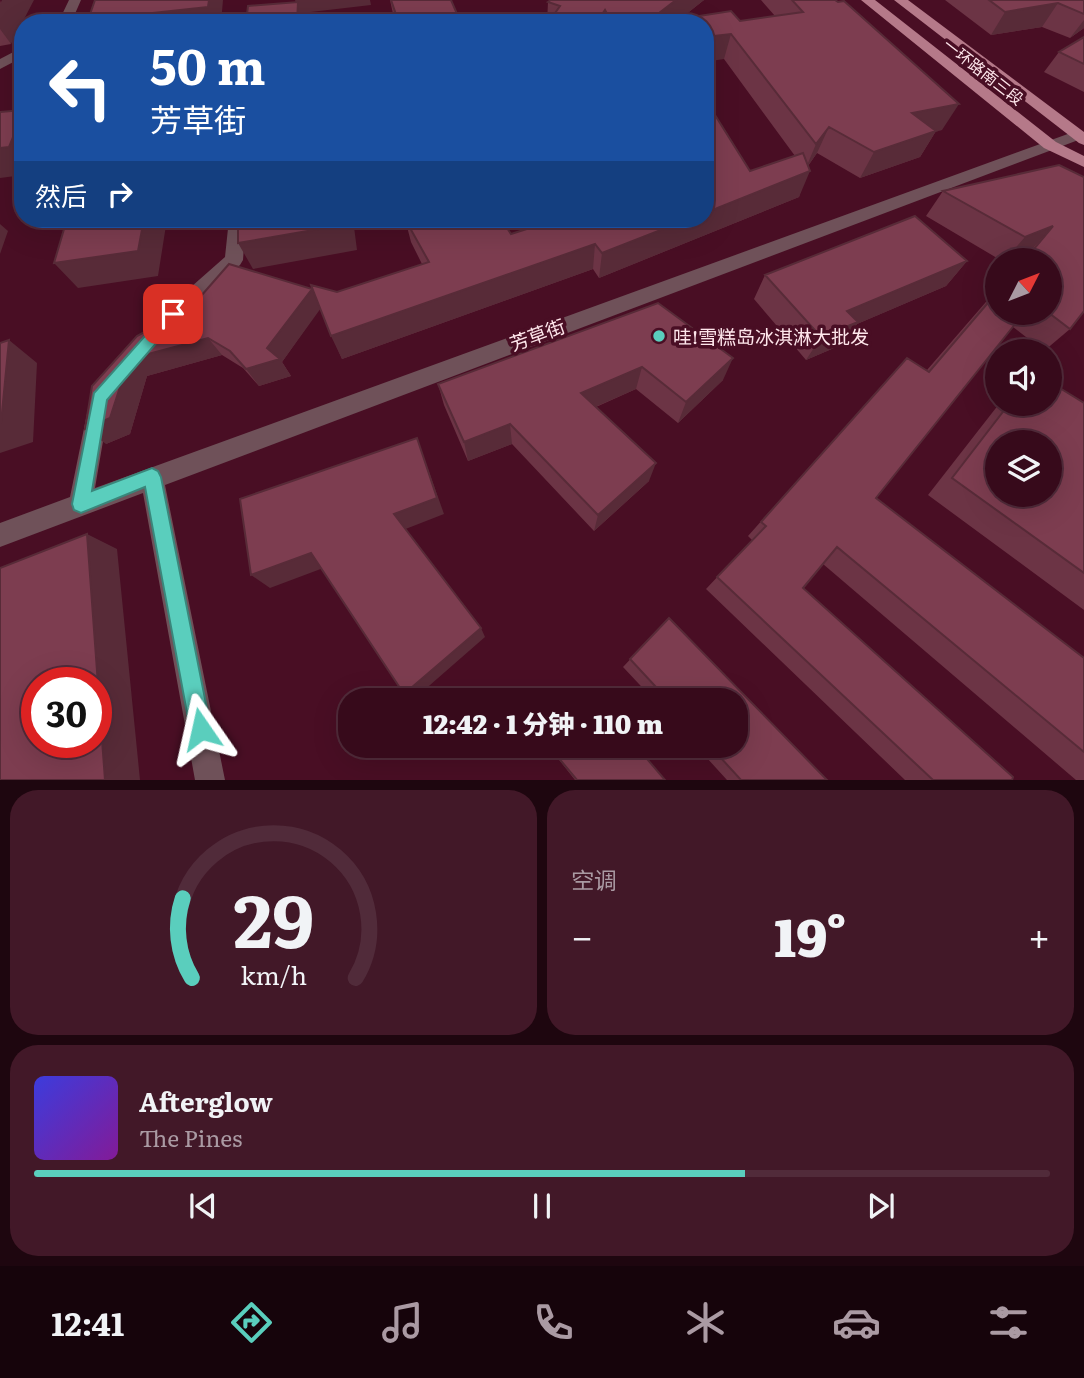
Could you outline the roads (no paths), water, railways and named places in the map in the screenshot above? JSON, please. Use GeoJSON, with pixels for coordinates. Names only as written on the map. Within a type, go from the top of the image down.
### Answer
{"type":"FeatureCollection","features":[{"type":"Feature","properties":{"kind":"main road","name":"一环路南三段"},"geometry":{"type":"LineString","coordinates":[[867,0],[1050,145],[1084,162]]}},
{"type":"Feature","properties":{"kind":"main road","name":"一环路南三段"},"geometry":{"type":"LineString","coordinates":[[900,0],[1080,138]]}},
{"type":"Feature","properties":{"kind":"street","name":"芳草街"},"geometry":{"type":"LineString","coordinates":[[0,535],[1050,145],[1080,138]]}},
{"type":"Feature","properties":{"kind":"street"},"geometry":{"type":"LineString","coordinates":[[136,356],[173,314],[234,260],[236,228]]}},
{"type":"Feature","properties":{"kind":"street"},"geometry":{"type":"LineString","coordinates":[[81,504],[99,398],[109,387]]}},
{"type":"Feature","properties":{"kind":"street"},"geometry":{"type":"LineString","coordinates":[[152,477],[210,779]]}},
{"type":"Feature","properties":{"kind":"place","name":"哇!雪糕岛冰淇淋大批发"},"geometry":{"type":"Point","coordinates":[659,336]}}]}
